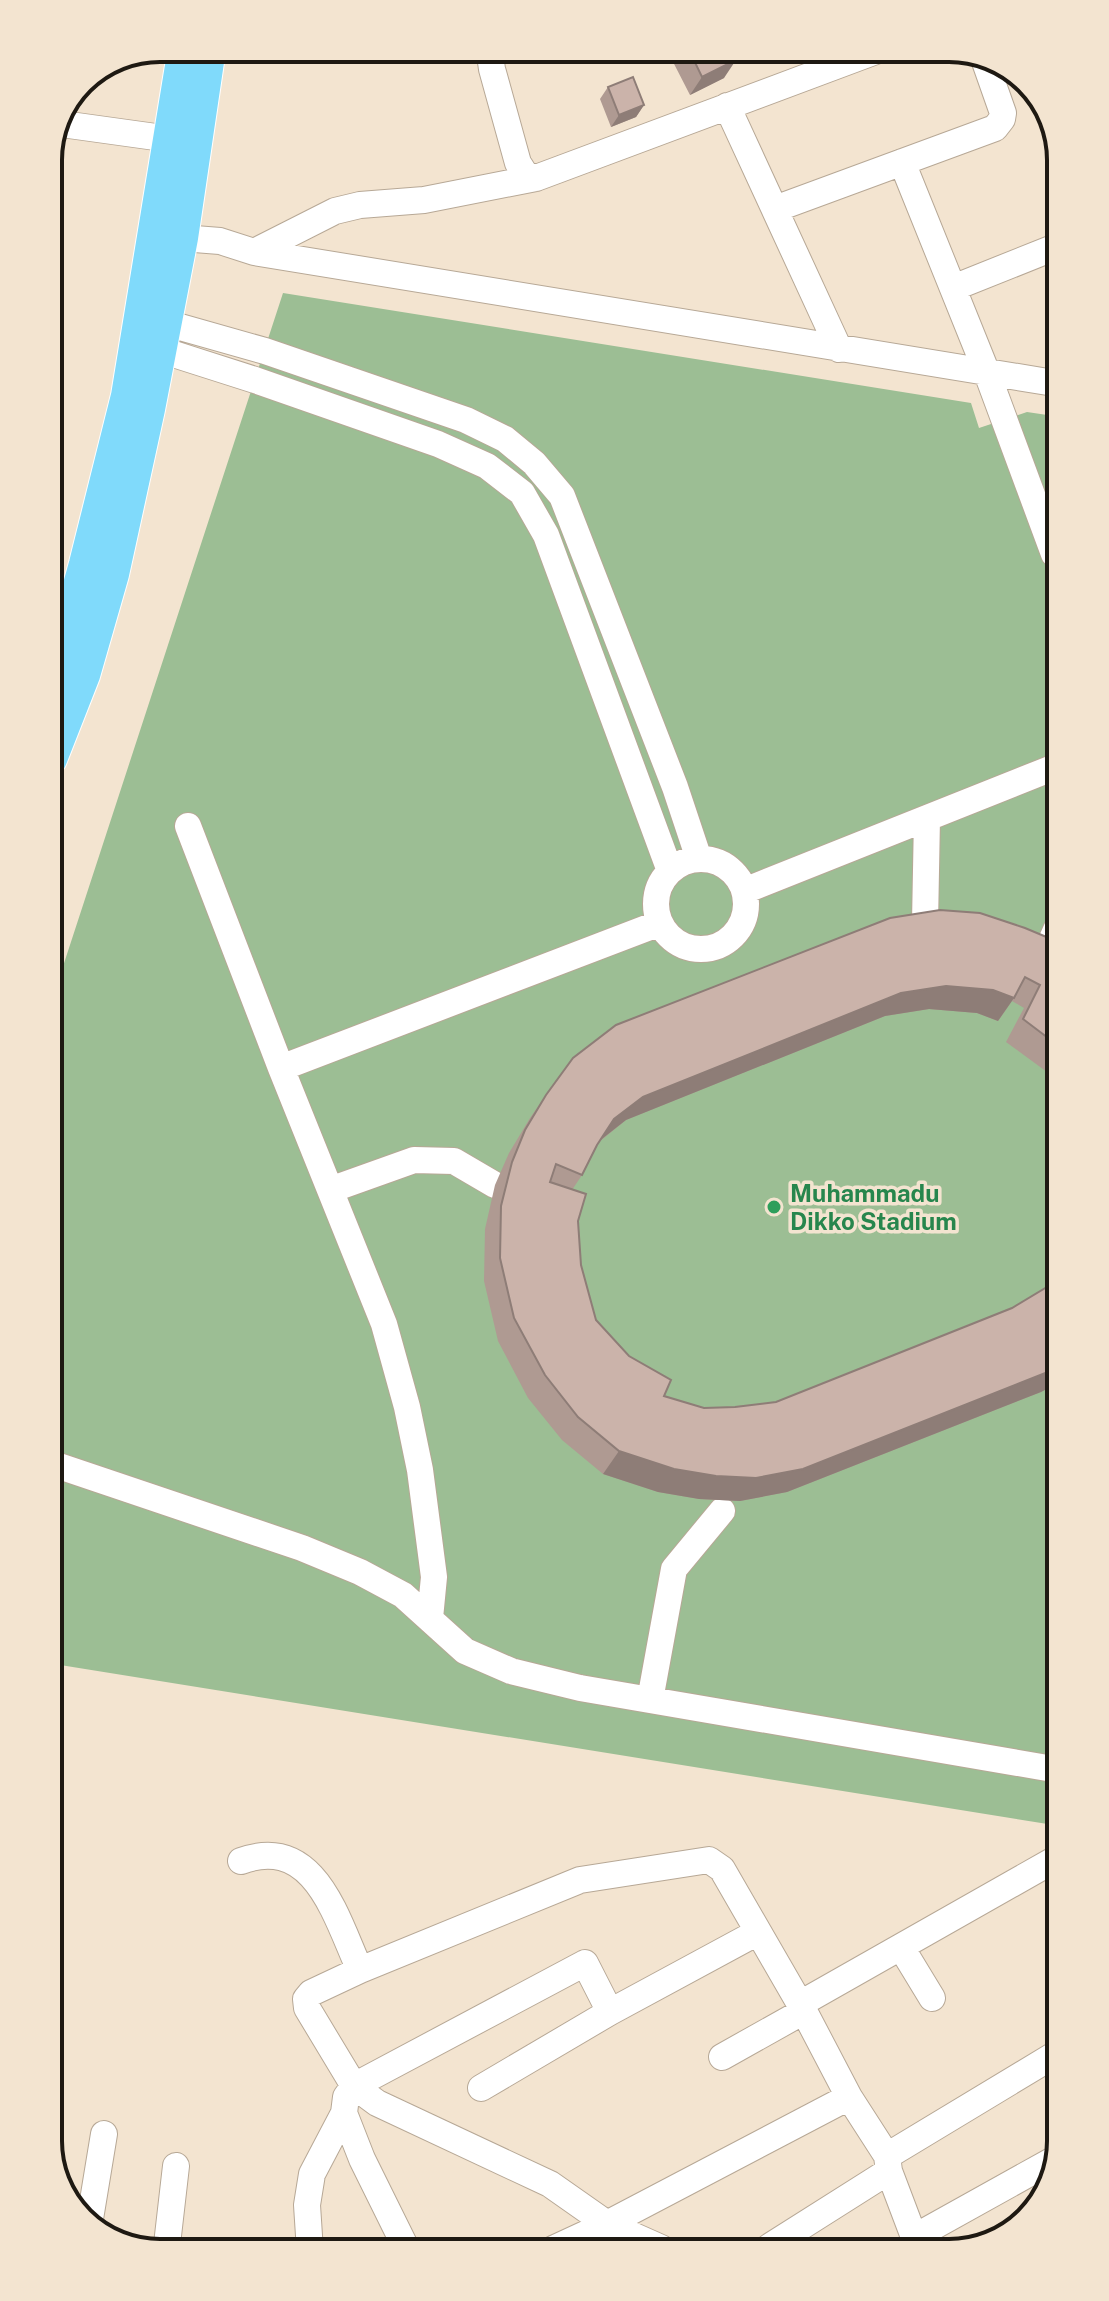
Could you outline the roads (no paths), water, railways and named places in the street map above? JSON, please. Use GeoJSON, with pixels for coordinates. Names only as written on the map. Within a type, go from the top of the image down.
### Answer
{"type":"FeatureCollection","features":[{"type":"Feature","properties":{"kind":"main road"},"geometry":{"type":"LineString","coordinates":[[62,641],[127,396],[182,62]]}},
{"type":"Feature","properties":{"kind":"main road"},"geometry":{"type":"LineString","coordinates":[[62,731],[84,675],[113,574],[182,238],[208,62]]}},
{"type":"Feature","properties":{"kind":"street"},"geometry":{"type":"LineString","coordinates":[[491,62],[518,163],[525,174],[536,178]]}},
{"type":"Feature","properties":{"kind":"street"},"geometry":{"type":"LineString","coordinates":[[254,252],[335,211],[360,205],[424,200],[536,178],[843,62]]}},
{"type":"Feature","properties":{"kind":"street"},"geometry":{"type":"LineString","coordinates":[[775,209],[995,128],[1003,113],[988,70]]}},
{"type":"Feature","properties":{"kind":"street"},"geometry":{"type":"LineString","coordinates":[[727,106],[839,349]]}},
{"type":"Feature","properties":{"kind":"street"},"geometry":{"type":"LineString","coordinates":[[69,125],[170,139]]}},
{"type":"Feature","properties":{"kind":"street"},"geometry":{"type":"LineString","coordinates":[[902,162],[987,373],[1047,535]]}},
{"type":"Feature","properties":{"kind":"street"},"geometry":{"type":"LineString","coordinates":[[182,238],[220,241],[254,252],[1047,382]]}},
{"type":"Feature","properties":{"kind":"street"},"geometry":{"type":"LineString","coordinates":[[953,288],[1047,250]]}},
{"type":"Feature","properties":{"kind":"street"},"geometry":{"type":"LineString","coordinates":[[163,336],[280,355],[466,420],[505,439],[534,463],[562,496],[675,787],[699,859]]}},
{"type":"Feature","properties":{"kind":"street"},"geometry":{"type":"LineString","coordinates":[[163,336],[255,380],[438,444],[487,466],[522,493],[546,535],[670,871]]}},
{"type":"Feature","properties":{"kind":"street"},"geometry":{"type":"LineString","coordinates":[[744,891],[1047,770]]}},
{"type":"Feature","properties":{"kind":"street"},"geometry":{"type":"LineString","coordinates":[[925,923],[927,818]]}},
{"type":"Feature","properties":{"kind":"street"},"geometry":{"type":"LineString","coordinates":[[188,826],[384,1324],[407,1407],[420,1470],[434,1577],[430,1618]]}},
{"type":"Feature","properties":{"kind":"street"},"geometry":{"type":"LineString","coordinates":[[699,859],[722,864],[739,880],[744,891],[745,914],[735,935],[716,947],[694,949],[673,940],[660,923],[658,890],[670,871],[699,859]]}},
{"type":"Feature","properties":{"kind":"street"},"geometry":{"type":"LineString","coordinates":[[281,1068],[660,923]]}},
{"type":"Feature","properties":{"kind":"street"},"geometry":{"type":"LineString","coordinates":[[330,1190],[414,1160],[454,1161],[495,1185]]}},
{"type":"Feature","properties":{"kind":"street"},"geometry":{"type":"LineString","coordinates":[[62,1467],[302,1548],[360,1572],[403,1595],[465,1651],[511,1671],[580,1688],[1047,1768]]}},
{"type":"Feature","properties":{"kind":"street"},"geometry":{"type":"LineString","coordinates":[[650,1700],[674,1569],[722,1511]]}},
{"type":"Feature","properties":{"kind":"street"},"geometry":{"type":"LineString","coordinates":[[241,1861],[261,1854],[281,1857],[304,1867],[319,1883],[360,1970]]}},
{"type":"Feature","properties":{"kind":"street"},"geometry":{"type":"LineString","coordinates":[[641,2239],[607,2224],[550,2184],[377,2103],[354,2086],[307,2008],[306,1999],[311,1993],[360,1970],[580,1880],[709,1860],[716,1862],[802,2008],[888,2164],[914,2239]]}},
{"type":"Feature","properties":{"kind":"street"},"geometry":{"type":"LineString","coordinates":[[722,2057],[901,1947],[1047,1864]]}},
{"type":"Feature","properties":{"kind":"street"},"geometry":{"type":"LineString","coordinates":[[481,2088],[610,2012],[758,1932]]}},
{"type":"Feature","properties":{"kind":"street"},"geometry":{"type":"LineString","coordinates":[[901,1947],[932,1998]]}},
{"type":"Feature","properties":{"kind":"street"},"geometry":{"type":"LineString","coordinates":[[309,2239],[307,2205],[312,2174],[344,2113],[346,2097],[354,2086],[585,1963],[610,2012]]}},
{"type":"Feature","properties":{"kind":"street"},"geometry":{"type":"LineString","coordinates":[[780,2239],[1047,2060]]}},
{"type":"Feature","properties":{"kind":"street"},"geometry":{"type":"LineString","coordinates":[[575,2239],[849,2097]]}},
{"type":"Feature","properties":{"kind":"street"},"geometry":{"type":"LineString","coordinates":[[344,2113],[362,2159],[402,2239]]}},
{"type":"Feature","properties":{"kind":"street"},"geometry":{"type":"LineString","coordinates":[[91,2210],[104,2134]]}},
{"type":"Feature","properties":{"kind":"street"},"geometry":{"type":"LineString","coordinates":[[168,2239],[176,2166]]}},
{"type":"Feature","properties":{"kind":"street"},"geometry":{"type":"LineString","coordinates":[[920,2239],[1044,2167]]}},
{"type":"Feature","properties":{"kind":"place","name":"Muhammadu Dikko Stadium"},"geometry":{"type":"Point","coordinates":[774,1207]}}]}
